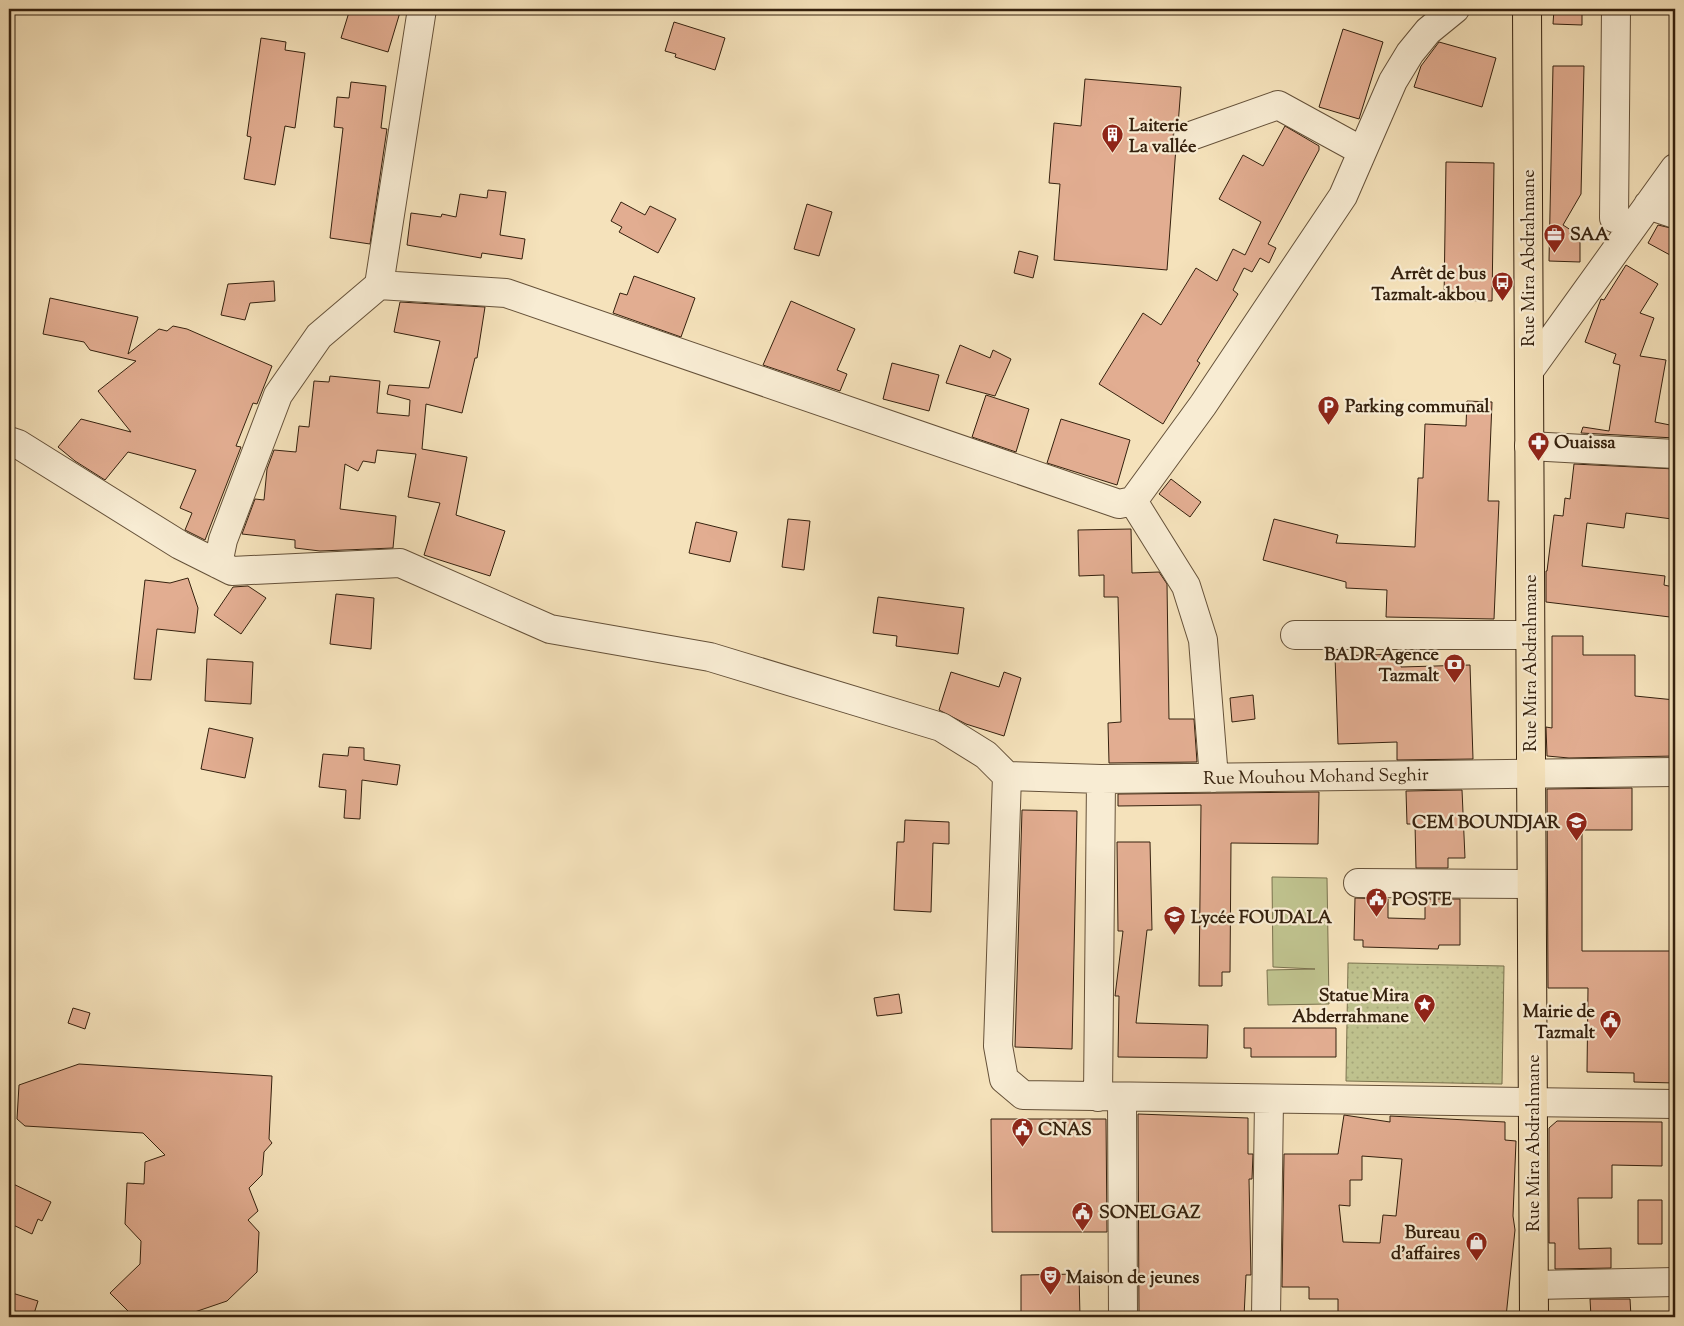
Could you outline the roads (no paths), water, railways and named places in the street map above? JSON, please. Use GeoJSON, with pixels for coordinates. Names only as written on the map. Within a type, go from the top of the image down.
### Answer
{"type":"FeatureCollection","features":[{"type":"Feature","properties":{"kind":"main road","name":"Rue Mira Abdrahmane"},"geometry":{"type":"LineString","coordinates":[[1527,9],[1534,1317]]}},
{"type":"Feature","properties":{"kind":"street"},"geometry":{"type":"LineString","coordinates":[[218,564],[223,540],[278,395],[319,336],[379,285],[422,9]]}},
{"type":"Feature","properties":{"kind":"street"},"geometry":{"type":"LineString","coordinates":[[379,285],[506,293],[1119,504],[1133,502],[1203,405],[1343,196],[1393,81],[1410,53],[1428,31],[1455,9]]}},
{"type":"Feature","properties":{"kind":"street"},"geometry":{"type":"LineString","coordinates":[[1614,218],[1616,9]]}},
{"type":"Feature","properties":{"kind":"street"},"geometry":{"type":"LineString","coordinates":[[1188,137],[1278,106],[1362,151]]}},
{"type":"Feature","properties":{"kind":"street"},"geometry":{"type":"LineString","coordinates":[[1529,371],[1675,168]]}},
{"type":"Feature","properties":{"kind":"street"},"geometry":{"type":"LineString","coordinates":[[1648,205],[1675,214]]}},
{"type":"Feature","properties":{"kind":"street"},"geometry":{"type":"LineString","coordinates":[[9,441],[18,444],[180,545],[232,571],[400,563],[550,629],[710,657],[941,727],[986,755],[1007,776],[998,1046],[1004,1079],[1023,1095],[1533,1104],[1675,1104]]}},
{"type":"Feature","properties":{"kind":"street"},"geometry":{"type":"LineString","coordinates":[[1529,446],[1675,454]]}},
{"type":"Feature","properties":{"kind":"street"},"geometry":{"type":"LineString","coordinates":[[1133,502],[1186,586],[1203,640],[1214,778]]}},
{"type":"Feature","properties":{"kind":"street"},"geometry":{"type":"LineString","coordinates":[[1295,635],[1530,635]]}},
{"type":"Feature","properties":{"kind":"street","name":"Rue Mouhou Mohand Seghir"},"geometry":{"type":"LineString","coordinates":[[1007,776],[1101,779],[1675,772]]}},
{"type":"Feature","properties":{"kind":"street"},"geometry":{"type":"LineString","coordinates":[[1101,779],[1110,1098],[1123,1317]]}},
{"type":"Feature","properties":{"kind":"street"},"geometry":{"type":"LineString","coordinates":[[1358,883],[1531,884]]}},
{"type":"Feature","properties":{"kind":"street"},"geometry":{"type":"LineString","coordinates":[[1266,1317],[1268,1100]]}},
{"type":"Feature","properties":{"kind":"street"},"geometry":{"type":"LineString","coordinates":[[1534,1286],[1675,1282]]}},
{"type":"Feature","properties":{"kind":"place","name":"Laiterie La vallée"},"geometry":{"type":"Point","coordinates":[1113,154]}},
{"type":"Feature","properties":{"kind":"place","name":"SAA"},"geometry":{"type":"Point","coordinates":[1554,253]}},
{"type":"Feature","properties":{"kind":"place","name":"Arrêt de bus Tazmalt-akbou"},"geometry":{"type":"Point","coordinates":[1502,302]}},
{"type":"Feature","properties":{"kind":"place","name":"Parking communal"},"geometry":{"type":"Point","coordinates":[1329,425]}},
{"type":"Feature","properties":{"kind":"place","name":"Ouaissa"},"geometry":{"type":"Point","coordinates":[1538,461]}},
{"type":"Feature","properties":{"kind":"place","name":"BADR Agence Tazmalt"},"geometry":{"type":"Point","coordinates":[1455,683]}},
{"type":"Feature","properties":{"kind":"place","name":"CEM BOUNDJAR"},"geometry":{"type":"Point","coordinates":[1576,841]}},
{"type":"Feature","properties":{"kind":"place","name":"POSTE"},"geometry":{"type":"Point","coordinates":[1376,918]}},
{"type":"Feature","properties":{"kind":"place","name":"Lycée FOUDALA"},"geometry":{"type":"Point","coordinates":[1175,936]}},
{"type":"Feature","properties":{"kind":"place","name":"Statue Mira Abderrahmane"},"geometry":{"type":"Point","coordinates":[1425,1024]}},
{"type":"Feature","properties":{"kind":"place","name":"Mairie de Tazmalt"},"geometry":{"type":"Point","coordinates":[1611,1040]}},
{"type":"Feature","properties":{"kind":"place","name":"CNAS"},"geometry":{"type":"Point","coordinates":[1022,1148]}},
{"type":"Feature","properties":{"kind":"place","name":"SONELGAZ"},"geometry":{"type":"Point","coordinates":[1083,1231]}},
{"type":"Feature","properties":{"kind":"place","name":"Bureau d'affaires"},"geometry":{"type":"Point","coordinates":[1476,1261]}},
{"type":"Feature","properties":{"kind":"place","name":"Maison de jeunes"},"geometry":{"type":"Point","coordinates":[1050,1296]}}]}
